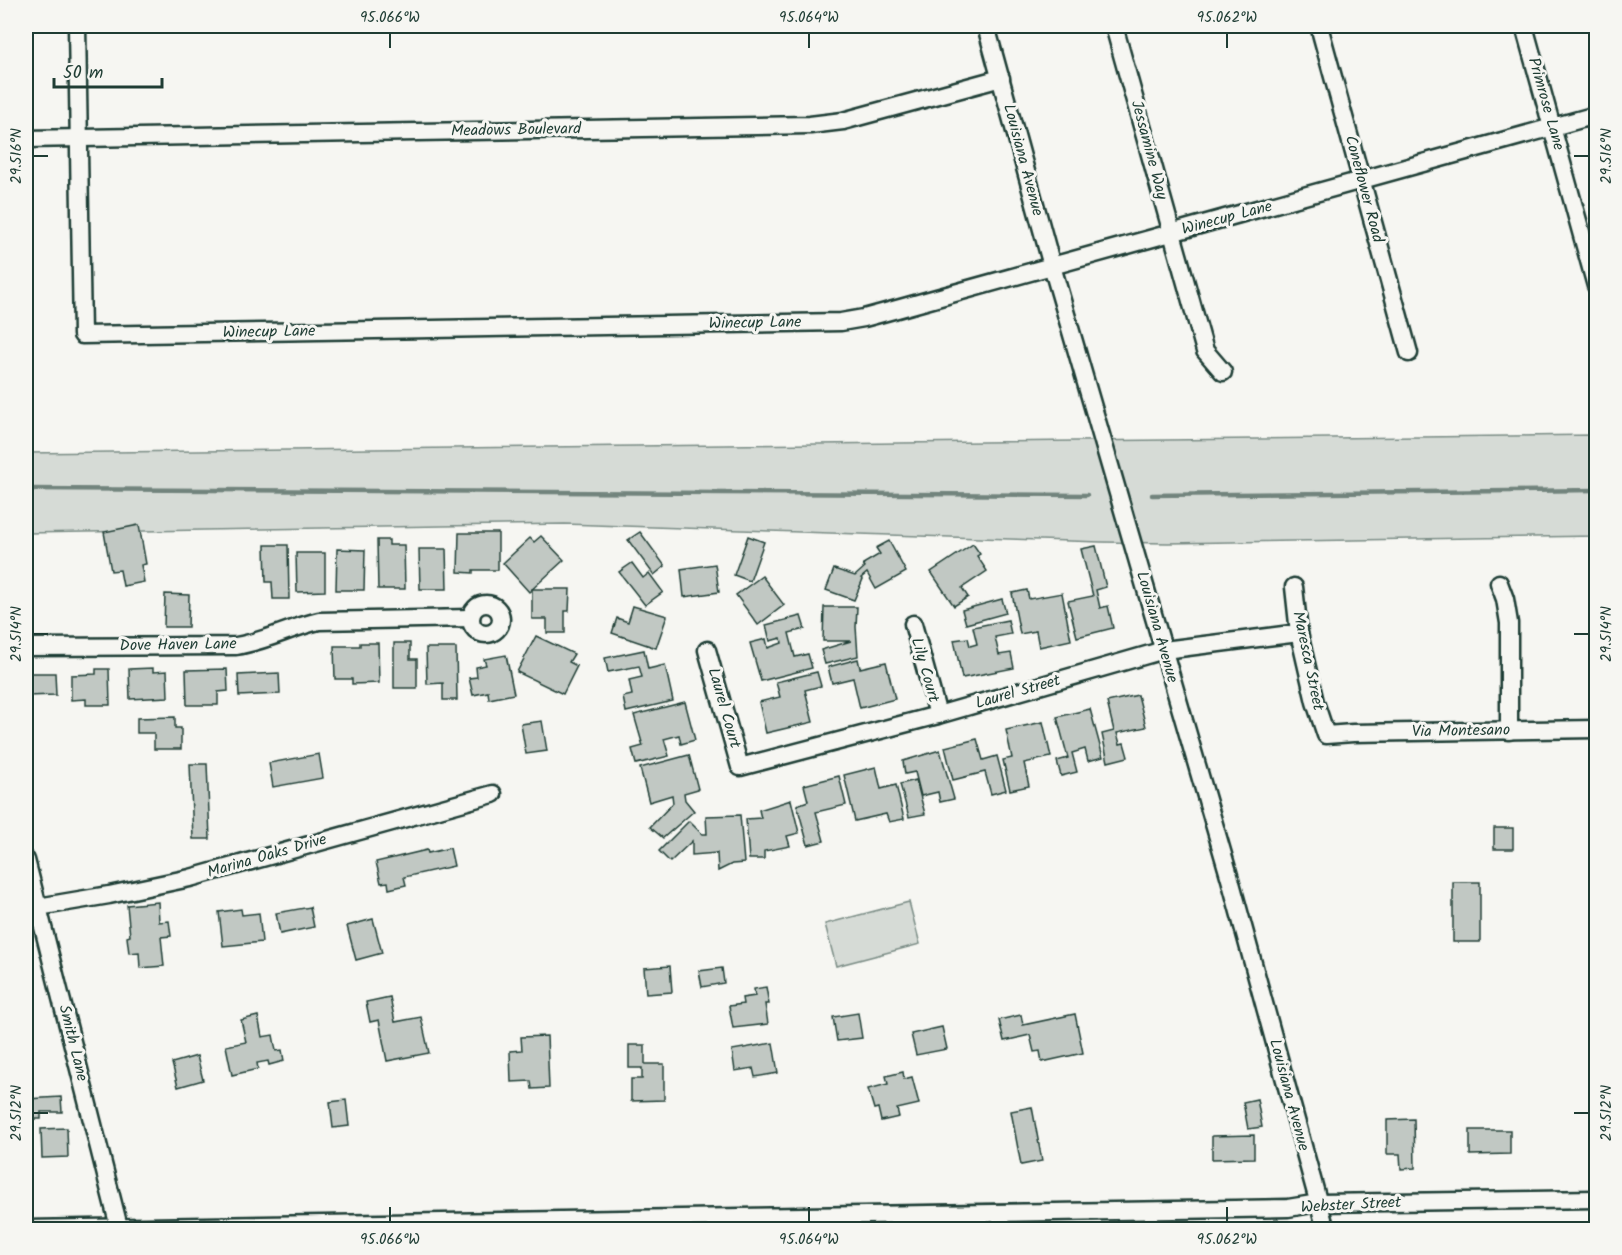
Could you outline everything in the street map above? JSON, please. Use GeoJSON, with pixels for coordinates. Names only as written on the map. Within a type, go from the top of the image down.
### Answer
{"type":"FeatureCollection","features":[{"type":"Feature","properties":{"kind":"street"},"geometry":{"type":"LineString","coordinates":[[77,26],[80,138]]}},
{"type":"Feature","properties":{"kind":"street","name":"Louisiana Avenue"},"geometry":{"type":"LineString","coordinates":[[986,26],[1052,266],[1230,879],[1326,1230]]}},
{"type":"Feature","properties":{"kind":"street","name":"Jessamine Way"},"geometry":{"type":"LineString","coordinates":[[1114,26],[1205,351],[1223,372]]}},
{"type":"Feature","properties":{"kind":"street","name":"Coneflower Road"},"geometry":{"type":"LineString","coordinates":[[1319,26],[1409,352]]}},
{"type":"Feature","properties":{"kind":"street","name":"Primrose Lane"},"geometry":{"type":"LineString","coordinates":[[1524,26],[1596,286]]}},
{"type":"Feature","properties":{"kind":"street","name":"Meadows Boulevard"},"geometry":{"type":"LineString","coordinates":[[26,139],[810,124],[843,121],[1001,78]]}},
{"type":"Feature","properties":{"kind":"street","name":"Winecup Lane"},"geometry":{"type":"LineString","coordinates":[[80,138],[82,335],[841,322],[864,318],[1596,115]]}},
{"type":"Feature","properties":{"kind":"street"},"geometry":{"type":"LineString","coordinates":[[1498,583],[1505,599],[1509,623],[1509,731]]}},
{"type":"Feature","properties":{"kind":"street","name":"Maresca Street"},"geometry":{"type":"LineString","coordinates":[[1294,587],[1299,633],[1315,702],[1326,735]]}},
{"type":"Feature","properties":{"kind":"street","name":"Dove Haven Lane"},"geometry":{"type":"LineString","coordinates":[[26,647],[236,646],[255,643],[319,621],[471,618]]}},
{"type":"Feature","properties":{"kind":"street","name":"Lily Court"},"geometry":{"type":"LineString","coordinates":[[913,624],[938,715]]}},
{"type":"Feature","properties":{"kind":"street","name":"Laurel Street"},"geometry":{"type":"LineString","coordinates":[[740,767],[938,715],[1164,650],[1299,633]]}},
{"type":"Feature","properties":{"kind":"street","name":"Laurel Court"},"geometry":{"type":"LineString","coordinates":[[707,650],[740,767]]}},
{"type":"Feature","properties":{"kind":"street","name":"Via Montesano"},"geometry":{"type":"LineString","coordinates":[[1326,735],[1596,729]]}},
{"type":"Feature","properties":{"kind":"street","name":"Marina Oaks Drive"},"geometry":{"type":"LineString","coordinates":[[38,907],[190,878],[493,794]]}},
{"type":"Feature","properties":{"kind":"street","name":"Smith Lane"},"geometry":{"type":"LineString","coordinates":[[26,860],[120,1227]]}},
{"type":"Feature","properties":{"kind":"street","name":"Webster Street"},"geometry":{"type":"LineString","coordinates":[[26,1229],[1288,1208],[1319,1203],[1596,1199]]}},
{"type":"Feature","properties":{"kind":"shaded area"},"geometry":{"type":"Polygon","coordinates":[[[1596,435],[1596,536],[1168,543],[565,524],[26,533],[26,453],[1596,435]]]}},
{"type":"Feature","properties":{"kind":"shaded area"},"geometry":{"type":"Polygon","coordinates":[[[909,902],[920,944],[836,966],[825,924],[909,902]]]}},
{"type":"Feature","properties":{"kind":"building"},"geometry":{"type":"Polygon","coordinates":[[[139,525],[146,564],[141,565],[144,582],[123,586],[120,570],[111,571],[104,532],[139,525]]]}},
{"type":"Feature","properties":{"kind":"building"},"geometry":{"type":"Polygon","coordinates":[[[640,532],[665,566],[654,575],[628,540],[640,532]]]}},
{"type":"Feature","properties":{"kind":"building"},"geometry":{"type":"Polygon","coordinates":[[[459,533],[498,533],[498,570],[458,572],[459,533]]]}},
{"type":"Feature","properties":{"kind":"building"},"geometry":{"type":"Polygon","coordinates":[[[541,536],[564,560],[529,592],[503,563],[530,538],[534,542],[541,536]]]}},
{"type":"Feature","properties":{"kind":"building"},"geometry":{"type":"Polygon","coordinates":[[[748,536],[764,542],[750,581],[734,575],[748,536]]]}},
{"type":"Feature","properties":{"kind":"building"},"geometry":{"type":"Polygon","coordinates":[[[377,540],[389,540],[389,545],[404,545],[405,589],[378,589],[377,540]]]}},
{"type":"Feature","properties":{"kind":"building"},"geometry":{"type":"Polygon","coordinates":[[[889,541],[906,572],[876,589],[867,573],[861,578],[863,579],[854,600],[826,590],[834,569],[855,576],[865,567],[863,564],[880,554],[876,548],[889,541]]]}},
{"type":"Feature","properties":{"kind":"building"},"geometry":{"type":"Polygon","coordinates":[[[973,544],[980,554],[977,556],[987,571],[962,588],[968,597],[954,606],[931,572],[973,544]]]}},
{"type":"Feature","properties":{"kind":"building"},"geometry":{"type":"Polygon","coordinates":[[[265,545],[288,545],[289,599],[273,599],[272,582],[266,582],[265,545]]]}},
{"type":"Feature","properties":{"kind":"building"},"geometry":{"type":"Polygon","coordinates":[[[1096,546],[1106,587],[1096,590],[1100,608],[1108,606],[1113,628],[1077,637],[1068,601],[1093,596],[1081,549],[1096,546]]]}},
{"type":"Feature","properties":{"kind":"building"},"geometry":{"type":"Polygon","coordinates":[[[337,549],[365,550],[364,590],[336,590],[337,549]]]}},
{"type":"Feature","properties":{"kind":"building"},"geometry":{"type":"Polygon","coordinates":[[[419,549],[446,549],[447,589],[420,589],[419,549]]]}},
{"type":"Feature","properties":{"kind":"building"},"geometry":{"type":"Polygon","coordinates":[[[296,553],[325,553],[325,591],[297,592],[296,553]]]}},
{"type":"Feature","properties":{"kind":"building"},"geometry":{"type":"Polygon","coordinates":[[[632,563],[643,578],[649,573],[663,592],[645,605],[619,572],[632,563]]]}},
{"type":"Feature","properties":{"kind":"building"},"geometry":{"type":"Polygon","coordinates":[[[715,564],[719,592],[684,597],[681,569],[715,564]]]}},
{"type":"Feature","properties":{"kind":"building"},"geometry":{"type":"Polygon","coordinates":[[[762,576],[784,605],[758,625],[736,595],[762,576]]]}},
{"type":"Feature","properties":{"kind":"building"},"geometry":{"type":"Polygon","coordinates":[[[532,589],[570,589],[569,611],[565,611],[565,633],[547,633],[547,619],[532,619],[532,589]]]}},
{"type":"Feature","properties":{"kind":"building"},"geometry":{"type":"Polygon","coordinates":[[[1027,590],[1029,599],[1062,593],[1071,640],[1039,647],[1036,631],[1020,634],[1012,593],[1027,590]]]}},
{"type":"Feature","properties":{"kind":"building"},"geometry":{"type":"Polygon","coordinates":[[[165,594],[189,595],[188,627],[164,627],[165,594]]]}},
{"type":"Feature","properties":{"kind":"building"},"geometry":{"type":"Polygon","coordinates":[[[1002,599],[1006,613],[966,624],[962,610],[1002,599]]]}},
{"type":"Feature","properties":{"kind":"building"},"geometry":{"type":"Polygon","coordinates":[[[633,606],[667,616],[656,648],[612,633],[617,618],[628,622],[633,606]]]}},
{"type":"Feature","properties":{"kind":"building"},"geometry":{"type":"Polygon","coordinates":[[[824,607],[857,607],[858,656],[825,664],[821,650],[851,641],[823,641],[824,607]]]}},
{"type":"Feature","properties":{"kind":"building"},"geometry":{"type":"Polygon","coordinates":[[[801,616],[805,629],[789,633],[795,657],[808,654],[812,668],[761,681],[750,643],[766,639],[768,648],[782,643],[781,638],[770,641],[766,625],[801,616]]]}},
{"type":"Feature","properties":{"kind":"building"},"geometry":{"type":"Polygon","coordinates":[[[1008,620],[1011,634],[995,637],[999,655],[1011,653],[1014,668],[962,678],[954,640],[968,638],[970,646],[977,644],[973,627],[1008,620]]]}},
{"type":"Feature","properties":{"kind":"building"},"geometry":{"type":"Polygon","coordinates":[[[536,636],[574,654],[569,662],[577,666],[563,694],[517,672],[536,636]]]}},
{"type":"Feature","properties":{"kind":"building"},"geometry":{"type":"Polygon","coordinates":[[[360,643],[378,643],[379,683],[352,684],[352,679],[335,679],[334,646],[360,646],[360,643]]]}},
{"type":"Feature","properties":{"kind":"building"},"geometry":{"type":"Polygon","coordinates":[[[394,643],[410,643],[410,659],[417,659],[417,688],[394,688],[394,643]]]}},
{"type":"Feature","properties":{"kind":"building"},"geometry":{"type":"Polygon","coordinates":[[[426,648],[456,648],[457,700],[443,700],[443,683],[427,684],[426,648]]]}},
{"type":"Feature","properties":{"kind":"building"},"geometry":{"type":"Polygon","coordinates":[[[644,650],[648,669],[665,665],[673,701],[626,712],[623,697],[632,695],[629,680],[642,677],[639,666],[608,672],[605,658],[644,650]]]}},
{"type":"Feature","properties":{"kind":"building"},"geometry":{"type":"Polygon","coordinates":[[[506,655],[514,694],[489,699],[488,692],[473,695],[469,678],[477,677],[476,667],[486,665],[484,659],[506,655]]]}},
{"type":"Feature","properties":{"kind":"building"},"geometry":{"type":"Polygon","coordinates":[[[858,659],[860,668],[886,662],[895,699],[860,708],[853,678],[832,683],[828,667],[858,659]]]}},
{"type":"Feature","properties":{"kind":"building"},"geometry":{"type":"Polygon","coordinates":[[[153,668],[153,672],[167,671],[168,697],[130,699],[129,669],[153,668]]]}},
{"type":"Feature","properties":{"kind":"building"},"geometry":{"type":"Polygon","coordinates":[[[96,669],[109,669],[110,705],[86,705],[86,699],[71,700],[71,675],[96,674],[96,669]]]}},
{"type":"Feature","properties":{"kind":"building"},"geometry":{"type":"Polygon","coordinates":[[[227,669],[228,691],[218,692],[218,705],[187,705],[186,670],[227,669]]]}},
{"type":"Feature","properties":{"kind":"building"},"geometry":{"type":"Polygon","coordinates":[[[817,672],[821,686],[805,690],[813,722],[766,733],[759,702],[780,697],[776,682],[817,672]]]}},
{"type":"Feature","properties":{"kind":"building"},"geometry":{"type":"Polygon","coordinates":[[[26,673],[55,673],[56,695],[26,696],[26,673]]]}},
{"type":"Feature","properties":{"kind":"building"},"geometry":{"type":"Polygon","coordinates":[[[279,673],[280,694],[239,696],[238,675],[279,673]]]}},
{"type":"Feature","properties":{"kind":"building"},"geometry":{"type":"Polygon","coordinates":[[[1138,695],[1146,727],[1117,733],[1120,744],[1124,743],[1128,757],[1108,762],[1102,734],[1114,731],[1107,702],[1138,695]]]}},
{"type":"Feature","properties":{"kind":"building"},"geometry":{"type":"Polygon","coordinates":[[[685,702],[695,740],[681,744],[679,735],[664,739],[669,756],[636,764],[632,749],[643,746],[634,715],[685,702]]]}},
{"type":"Feature","properties":{"kind":"building"},"geometry":{"type":"Polygon","coordinates":[[[1090,709],[1103,757],[1088,761],[1085,749],[1072,753],[1077,772],[1061,776],[1057,761],[1068,758],[1057,717],[1090,709]]]}},
{"type":"Feature","properties":{"kind":"building"},"geometry":{"type":"Polygon","coordinates":[[[175,717],[175,728],[181,728],[181,749],[154,749],[154,733],[137,733],[137,718],[175,717]]]}},
{"type":"Feature","properties":{"kind":"building"},"geometry":{"type":"Polygon","coordinates":[[[542,721],[547,751],[526,754],[521,724],[542,721]]]}},
{"type":"Feature","properties":{"kind":"building"},"geometry":{"type":"Polygon","coordinates":[[[1043,722],[1051,757],[1024,763],[1029,786],[1010,790],[1003,760],[1012,758],[1006,730],[1043,722]]]}},
{"type":"Feature","properties":{"kind":"building"},"geometry":{"type":"Polygon","coordinates":[[[977,739],[983,760],[997,756],[1006,790],[991,794],[985,772],[953,780],[945,747],[977,739]]]}},
{"type":"Feature","properties":{"kind":"building"},"geometry":{"type":"Polygon","coordinates":[[[940,750],[954,799],[940,802],[938,792],[921,796],[915,772],[905,774],[903,761],[940,750]]]}},
{"type":"Feature","properties":{"kind":"building"},"geometry":{"type":"Polygon","coordinates":[[[319,754],[323,778],[273,787],[269,763],[319,754]]]}},
{"type":"Feature","properties":{"kind":"building"},"geometry":{"type":"Polygon","coordinates":[[[689,755],[698,789],[684,793],[685,800],[694,811],[663,838],[650,827],[673,803],[672,795],[649,802],[640,768],[689,755]]]}},
{"type":"Feature","properties":{"kind":"building"},"geometry":{"type":"Polygon","coordinates":[[[190,764],[207,764],[210,839],[193,839],[190,764]]]}},
{"type":"Feature","properties":{"kind":"building"},"geometry":{"type":"Polygon","coordinates":[[[876,767],[881,789],[896,785],[904,819],[889,822],[886,814],[855,821],[844,775],[876,767]]]}},
{"type":"Feature","properties":{"kind":"building"},"geometry":{"type":"Polygon","coordinates":[[[839,776],[846,805],[816,812],[824,841],[808,845],[797,805],[808,801],[804,785],[839,776]]]}},
{"type":"Feature","properties":{"kind":"building"},"geometry":{"type":"Polygon","coordinates":[[[916,780],[925,814],[909,817],[900,784],[916,780]]]}},
{"type":"Feature","properties":{"kind":"building"},"geometry":{"type":"Polygon","coordinates":[[[791,800],[799,833],[787,836],[790,846],[764,851],[764,859],[749,859],[746,819],[761,818],[759,810],[791,800]]]}},
{"type":"Feature","properties":{"kind":"building"},"geometry":{"type":"Polygon","coordinates":[[[740,815],[744,863],[732,864],[718,871],[717,853],[692,855],[692,841],[670,862],[659,851],[689,821],[702,834],[707,834],[706,816],[740,815]]]}},
{"type":"Feature","properties":{"kind":"building"},"geometry":{"type":"Polygon","coordinates":[[[1494,828],[1513,828],[1513,849],[1494,849],[1494,828]]]}},
{"type":"Feature","properties":{"kind":"building"},"geometry":{"type":"Polygon","coordinates":[[[450,848],[454,866],[404,877],[406,885],[389,889],[388,882],[381,883],[376,862],[427,850],[428,853],[450,848]]]}},
{"type":"Feature","properties":{"kind":"building"},"geometry":{"type":"Polygon","coordinates":[[[1453,882],[1480,882],[1480,942],[1453,942],[1453,882]]]}},
{"type":"Feature","properties":{"kind":"building"},"geometry":{"type":"Polygon","coordinates":[[[158,902],[159,922],[169,921],[171,936],[161,937],[164,966],[140,968],[139,952],[129,953],[127,905],[158,902]]]}},
{"type":"Feature","properties":{"kind":"building"},"geometry":{"type":"Polygon","coordinates":[[[310,907],[314,927],[280,934],[276,913],[310,907]]]}},
{"type":"Feature","properties":{"kind":"building"},"geometry":{"type":"Polygon","coordinates":[[[241,909],[242,915],[259,913],[262,942],[223,946],[219,912],[241,909]]]}},
{"type":"Feature","properties":{"kind":"building"},"geometry":{"type":"Polygon","coordinates":[[[373,919],[382,953],[356,960],[347,926],[373,919]]]}},
{"type":"Feature","properties":{"kind":"building"},"geometry":{"type":"Polygon","coordinates":[[[670,966],[672,992],[646,994],[644,968],[670,966]]]}},
{"type":"Feature","properties":{"kind":"building"},"geometry":{"type":"Polygon","coordinates":[[[722,968],[724,983],[702,987],[699,971],[722,968]]]}},
{"type":"Feature","properties":{"kind":"building"},"geometry":{"type":"Polygon","coordinates":[[[766,987],[769,1004],[765,1004],[768,1024],[733,1028],[729,1006],[743,1004],[742,998],[755,996],[754,989],[766,987]]]}},
{"type":"Feature","properties":{"kind":"building"},"geometry":{"type":"Polygon","coordinates":[[[390,997],[395,1022],[421,1017],[429,1053],[387,1061],[379,1020],[370,1022],[366,1002],[390,997]]]}},
{"type":"Feature","properties":{"kind":"building"},"geometry":{"type":"Polygon","coordinates":[[[858,1013],[862,1038],[837,1041],[833,1017],[858,1013]]]}},
{"type":"Feature","properties":{"kind":"building"},"geometry":{"type":"Polygon","coordinates":[[[1075,1014],[1083,1053],[1042,1062],[1040,1051],[1034,1052],[1030,1035],[1004,1041],[999,1020],[1021,1015],[1023,1025],[1075,1014]]]}},
{"type":"Feature","properties":{"kind":"building"},"geometry":{"type":"Polygon","coordinates":[[[258,1016],[262,1037],[273,1035],[276,1051],[282,1050],[284,1061],[269,1065],[268,1061],[257,1063],[258,1069],[232,1075],[226,1046],[246,1042],[241,1020],[258,1016]]]}},
{"type":"Feature","properties":{"kind":"building"},"geometry":{"type":"Polygon","coordinates":[[[942,1027],[947,1049],[916,1055],[911,1034],[942,1027]]]}},
{"type":"Feature","properties":{"kind":"building"},"geometry":{"type":"Polygon","coordinates":[[[547,1036],[549,1088],[532,1089],[531,1081],[511,1082],[510,1051],[522,1050],[521,1037],[547,1036]]]}},
{"type":"Feature","properties":{"kind":"building"},"geometry":{"type":"Polygon","coordinates":[[[773,1043],[778,1073],[755,1077],[753,1068],[735,1071],[732,1050],[773,1043]]]}},
{"type":"Feature","properties":{"kind":"building"},"geometry":{"type":"Polygon","coordinates":[[[629,1045],[645,1045],[645,1064],[664,1064],[664,1100],[631,1101],[631,1079],[642,1079],[642,1068],[629,1068],[629,1045]]]}},
{"type":"Feature","properties":{"kind":"building"},"geometry":{"type":"Polygon","coordinates":[[[197,1056],[203,1080],[178,1087],[172,1063],[197,1056]]]}},
{"type":"Feature","properties":{"kind":"building"},"geometry":{"type":"Polygon","coordinates":[[[903,1072],[904,1079],[912,1077],[919,1104],[897,1109],[899,1117],[881,1121],[878,1108],[874,1109],[868,1089],[888,1084],[886,1076],[903,1072]]]}},
{"type":"Feature","properties":{"kind":"building"},"geometry":{"type":"Polygon","coordinates":[[[61,1097],[62,1112],[41,1112],[41,1119],[26,1119],[26,1099],[61,1097]]]}},
{"type":"Feature","properties":{"kind":"building"},"geometry":{"type":"Polygon","coordinates":[[[1257,1099],[1262,1127],[1248,1129],[1243,1102],[1257,1099]]]}},
{"type":"Feature","properties":{"kind":"building"},"geometry":{"type":"Polygon","coordinates":[[[346,1100],[349,1126],[333,1128],[330,1102],[346,1100]]]}},
{"type":"Feature","properties":{"kind":"building"},"geometry":{"type":"Polygon","coordinates":[[[1032,1107],[1042,1161],[1021,1165],[1011,1111],[1032,1107]]]}},
{"type":"Feature","properties":{"kind":"building"},"geometry":{"type":"Polygon","coordinates":[[[1414,1119],[1415,1168],[1401,1169],[1400,1154],[1387,1154],[1387,1120],[1414,1119]]]}},
{"type":"Feature","properties":{"kind":"building"},"geometry":{"type":"Polygon","coordinates":[[[67,1128],[68,1157],[42,1158],[41,1129],[67,1128]]]}},
{"type":"Feature","properties":{"kind":"building"},"geometry":{"type":"Polygon","coordinates":[[[1470,1130],[1510,1130],[1510,1154],[1470,1155],[1470,1130]]]}},
{"type":"Feature","properties":{"kind":"building"},"geometry":{"type":"Polygon","coordinates":[[[1254,1135],[1254,1158],[1212,1159],[1212,1136],[1254,1135]]]}},
{"type":"Feature","properties":{"kind":"waterway"},"geometry":{"type":"LineString","coordinates":[[26,489],[1087,495]]}},
{"type":"Feature","properties":{"kind":"waterway"},"geometry":{"type":"LineString","coordinates":[[1152,495],[1596,490]]}}]}
